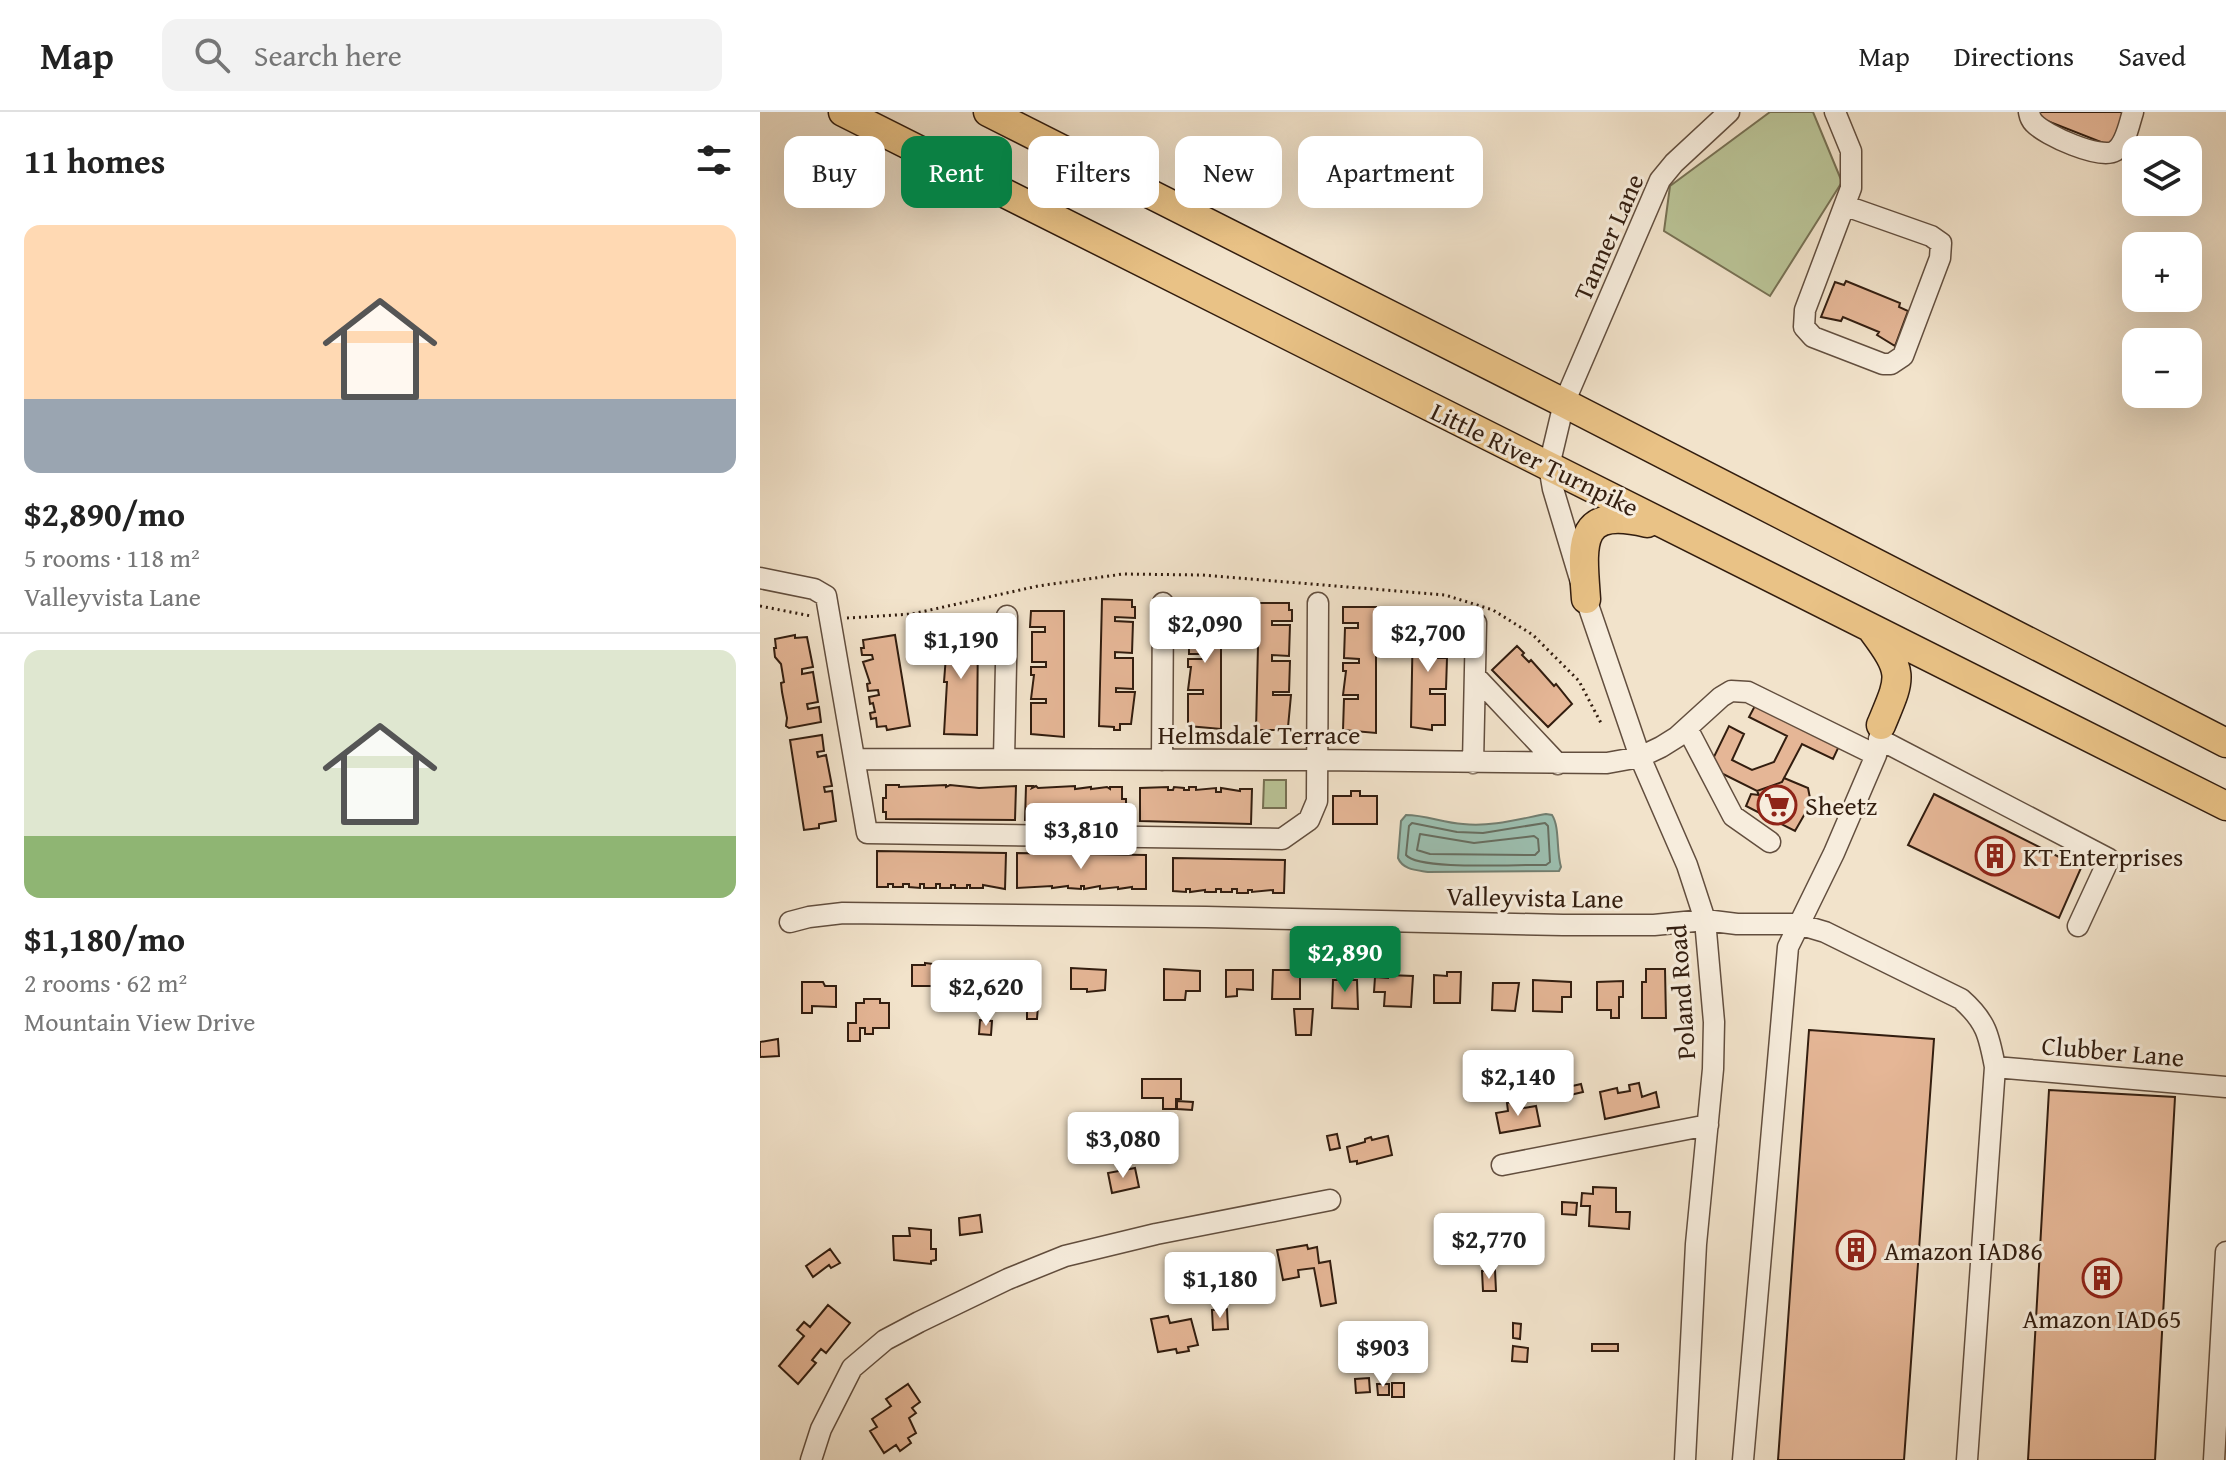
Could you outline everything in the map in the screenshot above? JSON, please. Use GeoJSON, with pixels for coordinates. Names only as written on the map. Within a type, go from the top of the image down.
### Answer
{"type":"FeatureCollection","features":[{"type":"Feature","properties":{"kind":"highway","name":"Little River Turnpike"},"geometry":{"type":"LineString","coordinates":[[843,112],[2226,806]]}},
{"type":"Feature","properties":{"kind":"highway"},"geometry":{"type":"LineString","coordinates":[[988,112],[2226,743]]}},
{"type":"Feature","properties":{"kind":"highway"},"geometry":{"type":"LineString","coordinates":[[1586,599],[1584,547],[1589,531],[1601,521],[1630,519],[1695,539]]}},
{"type":"Feature","properties":{"kind":"highway"},"geometry":{"type":"LineString","coordinates":[[1870,627],[1890,654],[1898,674],[1898,686],[1879,740]]}},
{"type":"Feature","properties":{"kind":"street","name":"Tanner Lane"},"geometry":{"type":"LineString","coordinates":[[1564,403],[1660,180],[1729,112]]}},
{"type":"Feature","properties":{"kind":"street"},"geometry":{"type":"LineString","coordinates":[[1835,112],[1851,151],[1851,188],[1805,310],[1804,327],[1813,337],[1883,364],[1891,364],[1903,356],[1940,258],[1941,243],[1931,236],[1846,206]]}},
{"type":"Feature","properties":{"kind":"street"},"geometry":{"type":"LineString","coordinates":[[2029,112],[2041,129],[2088,151],[2105,155],[2122,144],[2133,112]]}},
{"type":"Feature","properties":{"kind":"street","name":"Poland Road"},"geometry":{"type":"LineString","coordinates":[[1564,403],[1549,466],[1553,489],[1586,599],[1640,757],[1687,865],[1705,920],[1714,1022],[1696,1244],[1685,1460]]}},
{"type":"Feature","properties":{"kind":"street"},"geometry":{"type":"LineString","coordinates":[[760,578],[823,593],[828,601],[867,833],[1282,839],[1309,820],[1317,801],[1318,603]]}},
{"type":"Feature","properties":{"kind":"street"},"geometry":{"type":"LineString","coordinates":[[1162,760],[1163,603]]}},
{"type":"Feature","properties":{"kind":"street"},"geometry":{"type":"LineString","coordinates":[[1004,759],[1007,616]]}},
{"type":"Feature","properties":{"kind":"street"},"geometry":{"type":"LineString","coordinates":[[1473,763],[1476,623]]}},
{"type":"Feature","properties":{"kind":"street"},"geometry":{"type":"LineString","coordinates":[[1476,677],[1558,764]]}},
{"type":"Feature","properties":{"kind":"street"},"geometry":{"type":"LineString","coordinates":[[1640,757],[1669,742],[1731,691],[1748,692],[1879,740],[2109,859],[2078,926]]}},
{"type":"Feature","properties":{"kind":"street"},"geometry":{"type":"LineString","coordinates":[[1687,728],[1733,816],[1770,842]]}},
{"type":"Feature","properties":{"kind":"street"},"geometry":{"type":"LineString","coordinates":[[1743,1460],[1788,947],[1834,853],[1879,740]]}},
{"type":"Feature","properties":{"kind":"street","name":"Helmsdale Terrace"},"geometry":{"type":"LineString","coordinates":[[855,759],[1558,764],[1607,763],[1640,757]]}},
{"type":"Feature","properties":{"kind":"street","name":"Valleyvista Lane"},"geometry":{"type":"LineString","coordinates":[[790,922],[843,913],[1654,925],[1761,914],[1831,935],[1961,999],[1979,1015],[1989,1034],[1995,1067],[1967,1460]]}},
{"type":"Feature","properties":{"kind":"street","name":"Clubber Lane"},"geometry":{"type":"LineString","coordinates":[[1995,1067],[2226,1087]]}},
{"type":"Feature","properties":{"kind":"street"},"geometry":{"type":"LineString","coordinates":[[1502,1165],[1708,1125]]}},
{"type":"Feature","properties":{"kind":"street"},"geometry":{"type":"LineString","coordinates":[[811,1460],[821,1429],[852,1368],[885,1340],[919,1322],[1008,1279],[1065,1256],[1156,1234],[1330,1200]]}},
{"type":"Feature","properties":{"kind":"street"},"geometry":{"type":"LineString","coordinates":[[2214,1460],[2226,1252]]}},
{"type":"Feature","properties":{"kind":"path"},"geometry":{"type":"LineString","coordinates":[[838,618],[912,614],[1038,586],[1123,574],[1202,575],[1433,593],[1493,610],[1533,635],[1579,681],[1602,725]]}},
{"type":"Feature","properties":{"kind":"path"},"geometry":{"type":"LineString","coordinates":[[760,606],[821,617]]}},
{"type":"Feature","properties":{"kind":"shaded area"},"geometry":{"type":"Polygon","coordinates":[[[1770,112],[1813,112],[1842,182],[1770,296],[1664,231],[1670,186],[1770,112]]]}},
{"type":"Feature","properties":{"kind":"shaded area"},"geometry":{"type":"Polygon","coordinates":[[[1264,780],[1286,780],[1286,808],[1263,808],[1264,780]]]}},
{"type":"Feature","properties":{"kind":"water"},"geometry":{"type":"Polygon","coordinates":[[[1406,815],[1474,825],[1552,815],[1556,826],[1559,871],[1428,872],[1407,867],[1398,858],[1401,821],[1406,815]]]}},
{"type":"Feature","properties":{"kind":"building"},"geometry":{"type":"Polygon","coordinates":[[[2039,112],[2124,112],[2111,146],[2037,117],[2039,112]]]}},
{"type":"Feature","properties":{"kind":"building"},"geometry":{"type":"Polygon","coordinates":[[[1846,281],[1900,303],[1899,307],[1908,311],[1895,346],[1877,335],[1879,332],[1843,317],[1841,321],[1821,317],[1835,282],[1844,285],[1846,281]]]}},
{"type":"Feature","properties":{"kind":"building"},"geometry":{"type":"Polygon","coordinates":[[[1102,599],[1132,600],[1132,607],[1135,607],[1135,618],[1115,617],[1115,621],[1133,622],[1132,653],[1115,652],[1115,658],[1133,658],[1133,689],[1116,688],[1116,692],[1135,692],[1131,724],[1120,724],[1120,730],[1099,726],[1102,599]]]}},
{"type":"Feature","properties":{"kind":"building"},"geometry":{"type":"Polygon","coordinates":[[[1188,602],[1221,602],[1221,729],[1188,726],[1188,694],[1203,694],[1203,690],[1188,690],[1191,667],[1188,667],[1188,659],[1203,659],[1203,654],[1189,654],[1189,623],[1202,623],[1202,619],[1188,619],[1188,602]]]}},
{"type":"Feature","properties":{"kind":"building"},"geometry":{"type":"Polygon","coordinates":[[[1259,603],[1289,603],[1289,610],[1292,610],[1292,621],[1272,621],[1272,625],[1290,625],[1289,656],[1272,655],[1272,661],[1290,661],[1289,692],[1273,692],[1273,695],[1291,695],[1288,727],[1277,727],[1277,730],[1256,730],[1259,603]]]}},
{"type":"Feature","properties":{"kind":"building"},"geometry":{"type":"Polygon","coordinates":[[[1343,607],[1376,607],[1376,733],[1343,730],[1344,699],[1358,699],[1358,695],[1343,695],[1346,671],[1343,671],[1343,663],[1359,663],[1359,659],[1344,658],[1345,628],[1358,628],[1358,623],[1343,623],[1343,607]]]}},
{"type":"Feature","properties":{"kind":"building"},"geometry":{"type":"Polygon","coordinates":[[[1031,611],[1064,611],[1064,737],[1031,734],[1031,703],[1046,703],[1046,699],[1031,699],[1034,675],[1031,675],[1031,667],[1046,667],[1046,662],[1032,662],[1032,632],[1045,632],[1045,627],[1030,627],[1031,611]]]}},
{"type":"Feature","properties":{"kind":"building"},"geometry":{"type":"Polygon","coordinates":[[[1413,619],[1445,621],[1445,654],[1430,653],[1430,658],[1447,658],[1446,689],[1430,689],[1430,694],[1445,694],[1445,725],[1432,725],[1432,730],[1411,727],[1413,619]]]}},
{"type":"Feature","properties":{"kind":"building"},"geometry":{"type":"Polygon","coordinates":[[[947,626],[978,629],[977,735],[944,734],[947,682],[944,682],[944,646],[947,626]]]}},
{"type":"Feature","properties":{"kind":"building"},"geometry":{"type":"Polygon","coordinates":[[[795,635],[795,638],[807,637],[813,667],[802,669],[802,674],[813,672],[818,702],[807,704],[808,709],[819,707],[821,722],[789,728],[786,726],[781,664],[775,657],[774,648],[775,639],[795,635]]]}},
{"type":"Feature","properties":{"kind":"building"},"geometry":{"type":"Polygon","coordinates":[[[895,635],[910,726],[887,730],[886,726],[877,727],[876,718],[871,719],[870,713],[875,712],[869,697],[879,695],[878,690],[868,691],[867,684],[870,683],[863,662],[873,659],[872,655],[862,655],[861,648],[864,648],[863,640],[895,635]]]}},
{"type":"Feature","properties":{"kind":"building"},"geometry":{"type":"Polygon","coordinates":[[[1517,646],[1524,653],[1522,655],[1529,662],[1531,660],[1554,686],[1556,684],[1572,704],[1548,727],[1492,670],[1517,646]]]}},
{"type":"Feature","properties":{"kind":"building","name":"Sheetz"},"geometry":{"type":"Polygon","coordinates":[[[1757,702],[1840,744],[1833,759],[1802,744],[1782,782],[1757,791],[1709,767],[1729,726],[1744,734],[1732,760],[1752,770],[1774,762],[1787,736],[1749,717],[1757,702]]]}},
{"type":"Feature","properties":{"kind":"building"},"geometry":{"type":"Polygon","coordinates":[[[822,735],[824,751],[817,752],[818,757],[826,755],[832,786],[824,787],[825,792],[832,791],[836,821],[804,830],[790,740],[822,735]]]}},
{"type":"Feature","properties":{"kind":"building","name":"Sheetz"},"geometry":{"type":"Polygon","coordinates":[[[1784,778],[1808,788],[1811,803],[1795,831],[1746,806],[1751,794],[1759,795],[1757,791],[1782,782],[1784,778]]]}},
{"type":"Feature","properties":{"kind":"building"},"geometry":{"type":"Polygon","coordinates":[[[886,785],[1016,786],[1015,820],[886,819],[883,798],[886,798],[886,785]]]}},
{"type":"Feature","properties":{"kind":"building"},"geometry":{"type":"Polygon","coordinates":[[[1026,786],[1075,786],[1075,789],[1122,787],[1126,816],[1122,816],[1122,821],[1025,820],[1026,786]]]}},
{"type":"Feature","properties":{"kind":"building"},"geometry":{"type":"Polygon","coordinates":[[[1168,787],[1168,790],[1174,787],[1184,790],[1189,790],[1189,787],[1196,787],[1196,790],[1216,788],[1216,792],[1221,792],[1221,788],[1252,789],[1251,824],[1140,821],[1140,788],[1168,787]]]}},
{"type":"Feature","properties":{"kind":"building"},"geometry":{"type":"Polygon","coordinates":[[[1351,791],[1360,791],[1360,796],[1377,796],[1377,824],[1333,824],[1333,796],[1351,796],[1351,791]]]}},
{"type":"Feature","properties":{"kind":"building","name":"KT Enterprises"},"geometry":{"type":"Polygon","coordinates":[[[1934,794],[2081,868],[2059,918],[1908,845],[1934,794]]]}},
{"type":"Feature","properties":{"kind":"building"},"geometry":{"type":"Polygon","coordinates":[[[877,851],[1006,853],[1005,889],[983,885],[983,888],[967,885],[967,888],[955,888],[951,885],[951,888],[940,888],[940,884],[936,884],[936,888],[924,888],[924,884],[920,884],[920,888],[909,887],[909,884],[903,884],[903,887],[888,884],[888,887],[877,887],[877,851]]]}},
{"type":"Feature","properties":{"kind":"building"},"geometry":{"type":"Polygon","coordinates":[[[1017,853],[1146,855],[1146,889],[1100,889],[1100,886],[1084,889],[1084,886],[1081,889],[1068,886],[1017,888],[1017,853]]]}},
{"type":"Feature","properties":{"kind":"building"},"geometry":{"type":"Polygon","coordinates":[[[1173,858],[1285,860],[1284,893],[1248,890],[1248,893],[1237,893],[1237,889],[1232,889],[1232,892],[1221,892],[1221,889],[1216,889],[1216,892],[1173,891],[1173,858]]]}},
{"type":"Feature","properties":{"kind":"building"},"geometry":{"type":"Polygon","coordinates":[[[912,965],[941,965],[941,975],[946,975],[946,967],[957,967],[957,983],[912,986],[912,965]]]}},
{"type":"Feature","properties":{"kind":"building"},"geometry":{"type":"Polygon","coordinates":[[[1002,968],[1037,968],[1036,989],[1001,991],[1002,968]]]}},
{"type":"Feature","properties":{"kind":"building"},"geometry":{"type":"Polygon","coordinates":[[[1071,968],[1106,970],[1105,990],[1087,992],[1087,989],[1071,989],[1071,968]]]}},
{"type":"Feature","properties":{"kind":"building"},"geometry":{"type":"Polygon","coordinates":[[[1164,969],[1200,971],[1200,991],[1186,991],[1185,1000],[1164,1000],[1164,969]]]}},
{"type":"Feature","properties":{"kind":"building"},"geometry":{"type":"Polygon","coordinates":[[[1646,969],[1665,969],[1666,1018],[1642,1018],[1642,982],[1646,982],[1646,969]]]}},
{"type":"Feature","properties":{"kind":"building"},"geometry":{"type":"Polygon","coordinates":[[[1226,970],[1253,970],[1253,990],[1237,989],[1237,996],[1226,997],[1226,970]]]}},
{"type":"Feature","properties":{"kind":"building"},"geometry":{"type":"Polygon","coordinates":[[[1273,970],[1300,970],[1300,999],[1272,999],[1273,970]]]}},
{"type":"Feature","properties":{"kind":"building"},"geometry":{"type":"Polygon","coordinates":[[[1447,972],[1461,972],[1460,1003],[1434,1003],[1434,975],[1447,976],[1447,972]]]}},
{"type":"Feature","properties":{"kind":"building"},"geometry":{"type":"Polygon","coordinates":[[[1388,975],[1413,976],[1411,1007],[1384,1006],[1385,992],[1374,992],[1375,977],[1388,978],[1388,975]]]}},
{"type":"Feature","properties":{"kind":"building"},"geometry":{"type":"Polygon","coordinates":[[[1333,980],[1357,980],[1358,1009],[1332,1008],[1333,980]]]}},
{"type":"Feature","properties":{"kind":"building"},"geometry":{"type":"Polygon","coordinates":[[[1533,980],[1571,982],[1571,997],[1562,997],[1562,1012],[1533,1011],[1533,980]]]}},
{"type":"Feature","properties":{"kind":"building"},"geometry":{"type":"Polygon","coordinates":[[[1623,981],[1619,1018],[1611,1018],[1611,1010],[1597,1010],[1597,982],[1623,981]]]}},
{"type":"Feature","properties":{"kind":"building"},"geometry":{"type":"Polygon","coordinates":[[[802,982],[823,982],[825,986],[836,986],[836,1007],[812,1006],[812,1013],[802,1013],[802,982]]]}},
{"type":"Feature","properties":{"kind":"building"},"geometry":{"type":"Polygon","coordinates":[[[1493,983],[1519,983],[1515,1011],[1492,1010],[1493,983]]]}},
{"type":"Feature","properties":{"kind":"building"},"geometry":{"type":"Polygon","coordinates":[[[981,984],[997,984],[993,1008],[981,1008],[981,984]]]}},
{"type":"Feature","properties":{"kind":"building"},"geometry":{"type":"Polygon","coordinates":[[[864,999],[880,999],[880,1003],[889,1003],[889,1028],[873,1028],[873,1034],[865,1034],[865,1028],[860,1028],[860,1041],[848,1041],[848,1023],[856,1023],[856,1003],[864,1003],[864,999]]]}},
{"type":"Feature","properties":{"kind":"building"},"geometry":{"type":"Polygon","coordinates":[[[1027,1005],[1038,1005],[1037,1019],[1027,1019],[1027,1005]]]}},
{"type":"Feature","properties":{"kind":"building"},"geometry":{"type":"Polygon","coordinates":[[[1294,1009],[1313,1009],[1311,1035],[1296,1035],[1294,1009]]]}},
{"type":"Feature","properties":{"kind":"building"},"geometry":{"type":"Polygon","coordinates":[[[980,1020],[992,1021],[991,1035],[979,1034],[980,1020]]]}},
{"type":"Feature","properties":{"kind":"building","name":"Amazon IAD86"},"geometry":{"type":"Polygon","coordinates":[[[1809,1030],[1934,1039],[1904,1460],[1778,1460],[1809,1030]]]}},
{"type":"Feature","properties":{"kind":"building"},"geometry":{"type":"Polygon","coordinates":[[[778,1039],[779,1056],[760,1057],[760,1042],[778,1039]]]}},
{"type":"Feature","properties":{"kind":"building"},"geometry":{"type":"Polygon","coordinates":[[[1475,1065],[1486,1065],[1486,1085],[1475,1086],[1475,1065]]]}},
{"type":"Feature","properties":{"kind":"building"},"geometry":{"type":"Polygon","coordinates":[[[1142,1079],[1181,1079],[1181,1099],[1176,1099],[1176,1109],[1163,1109],[1163,1098],[1142,1098],[1142,1079]]]}},
{"type":"Feature","properties":{"kind":"building"},"geometry":{"type":"Polygon","coordinates":[[[1639,1083],[1642,1097],[1656,1092],[1659,1107],[1605,1119],[1600,1092],[1617,1088],[1618,1093],[1630,1091],[1629,1085],[1639,1083]]]}},
{"type":"Feature","properties":{"kind":"building"},"geometry":{"type":"Polygon","coordinates":[[[1581,1084],[1583,1092],[1570,1095],[1568,1087],[1581,1084]]]}},
{"type":"Feature","properties":{"kind":"building","name":"Amazon IAD65"},"geometry":{"type":"Polygon","coordinates":[[[2049,1090],[2175,1097],[2155,1460],[2028,1460],[2049,1090]]]}},
{"type":"Feature","properties":{"kind":"building"},"geometry":{"type":"Polygon","coordinates":[[[1177,1101],[1193,1102],[1192,1110],[1177,1109],[1177,1101]]]}},
{"type":"Feature","properties":{"kind":"building"},"geometry":{"type":"Polygon","coordinates":[[[1516,1101],[1517,1109],[1536,1106],[1540,1126],[1500,1133],[1496,1113],[1508,1111],[1507,1103],[1516,1101]]]}},
{"type":"Feature","properties":{"kind":"building"},"geometry":{"type":"Polygon","coordinates":[[[1337,1134],[1340,1148],[1330,1150],[1327,1136],[1337,1134]]]}},
{"type":"Feature","properties":{"kind":"building"},"geometry":{"type":"Polygon","coordinates":[[[1388,1136],[1392,1155],[1357,1164],[1357,1161],[1350,1162],[1347,1147],[1371,1137],[1372,1140],[1388,1136]]]}},
{"type":"Feature","properties":{"kind":"building"},"geometry":{"type":"Polygon","coordinates":[[[1135,1168],[1139,1187],[1112,1193],[1108,1173],[1135,1168]]]}},
{"type":"Feature","properties":{"kind":"building"},"geometry":{"type":"Polygon","coordinates":[[[1593,1187],[1616,1188],[1616,1212],[1630,1212],[1629,1229],[1589,1226],[1590,1206],[1581,1206],[1582,1193],[1593,1194],[1593,1187]]]}},
{"type":"Feature","properties":{"kind":"building"},"geometry":{"type":"Polygon","coordinates":[[[1562,1202],[1577,1203],[1576,1215],[1562,1214],[1562,1202]]]}},
{"type":"Feature","properties":{"kind":"building"},"geometry":{"type":"Polygon","coordinates":[[[980,1215],[982,1232],[960,1235],[959,1218],[980,1215]]]}},
{"type":"Feature","properties":{"kind":"building"},"geometry":{"type":"Polygon","coordinates":[[[909,1228],[931,1230],[931,1249],[936,1249],[936,1260],[931,1264],[894,1260],[893,1236],[910,1236],[909,1228]]]}},
{"type":"Feature","properties":{"kind":"building"},"geometry":{"type":"Polygon","coordinates":[[[1307,1245],[1308,1249],[1317,1247],[1319,1263],[1330,1261],[1336,1303],[1321,1306],[1314,1268],[1298,1270],[1299,1277],[1283,1280],[1277,1250],[1307,1245]]]}},
{"type":"Feature","properties":{"kind":"building"},"geometry":{"type":"Polygon","coordinates":[[[830,1249],[840,1263],[831,1268],[829,1265],[813,1277],[806,1266],[830,1249]]]}},
{"type":"Feature","properties":{"kind":"building"},"geometry":{"type":"Polygon","coordinates":[[[1495,1270],[1496,1291],[1483,1291],[1482,1271],[1495,1270]]]}},
{"type":"Feature","properties":{"kind":"building"},"geometry":{"type":"Polygon","coordinates":[[[828,1305],[850,1323],[826,1353],[821,1349],[812,1360],[816,1363],[798,1384],[779,1366],[804,1336],[797,1330],[804,1322],[810,1327],[828,1305]]]}},
{"type":"Feature","properties":{"kind":"building"},"geometry":{"type":"Polygon","coordinates":[[[1227,1309],[1228,1329],[1213,1330],[1212,1310],[1227,1309]]]}},
{"type":"Feature","properties":{"kind":"building"},"geometry":{"type":"Polygon","coordinates":[[[1168,1316],[1170,1323],[1191,1319],[1198,1345],[1188,1347],[1189,1351],[1177,1353],[1176,1349],[1158,1352],[1151,1319],[1168,1316]]]}},
{"type":"Feature","properties":{"kind":"building"},"geometry":{"type":"Polygon","coordinates":[[[1513,1323],[1521,1324],[1520,1339],[1513,1338],[1513,1323]]]}},
{"type":"Feature","properties":{"kind":"building"},"geometry":{"type":"Polygon","coordinates":[[[1592,1344],[1618,1344],[1618,1351],[1592,1351],[1592,1344]]]}},
{"type":"Feature","properties":{"kind":"building"},"geometry":{"type":"Polygon","coordinates":[[[1513,1346],[1528,1348],[1527,1362],[1512,1361],[1513,1346]]]}},
{"type":"Feature","properties":{"kind":"building"},"geometry":{"type":"Polygon","coordinates":[[[1369,1378],[1370,1392],[1356,1393],[1355,1379],[1369,1378]]]}},
{"type":"Feature","properties":{"kind":"building"},"geometry":{"type":"Polygon","coordinates":[[[1392,1383],[1404,1383],[1404,1397],[1392,1397],[1392,1383]]]}},
{"type":"Feature","properties":{"kind":"building"},"geometry":{"type":"Polygon","coordinates":[[[908,1384],[920,1402],[912,1408],[916,1413],[909,1418],[916,1433],[908,1438],[911,1443],[900,1451],[896,1445],[884,1453],[870,1431],[877,1427],[872,1419],[891,1406],[886,1399],[908,1384]]]}},
{"type":"Feature","properties":{"kind":"building"},"geometry":{"type":"Polygon","coordinates":[[[1377,1384],[1389,1384],[1389,1395],[1378,1395],[1377,1384]]]}},
{"type":"Feature","properties":{"kind":"place","name":"Sheetz"},"geometry":{"type":"Point","coordinates":[1777,805]}},
{"type":"Feature","properties":{"kind":"place","name":"KT Enterprises"},"geometry":{"type":"Point","coordinates":[1995,856]}},
{"type":"Feature","properties":{"kind":"place","name":"Amazon IAD86"},"geometry":{"type":"Point","coordinates":[1856,1250]}},
{"type":"Feature","properties":{"kind":"place","name":"Amazon IAD65"},"geometry":{"type":"Point","coordinates":[2102,1278]}}]}
